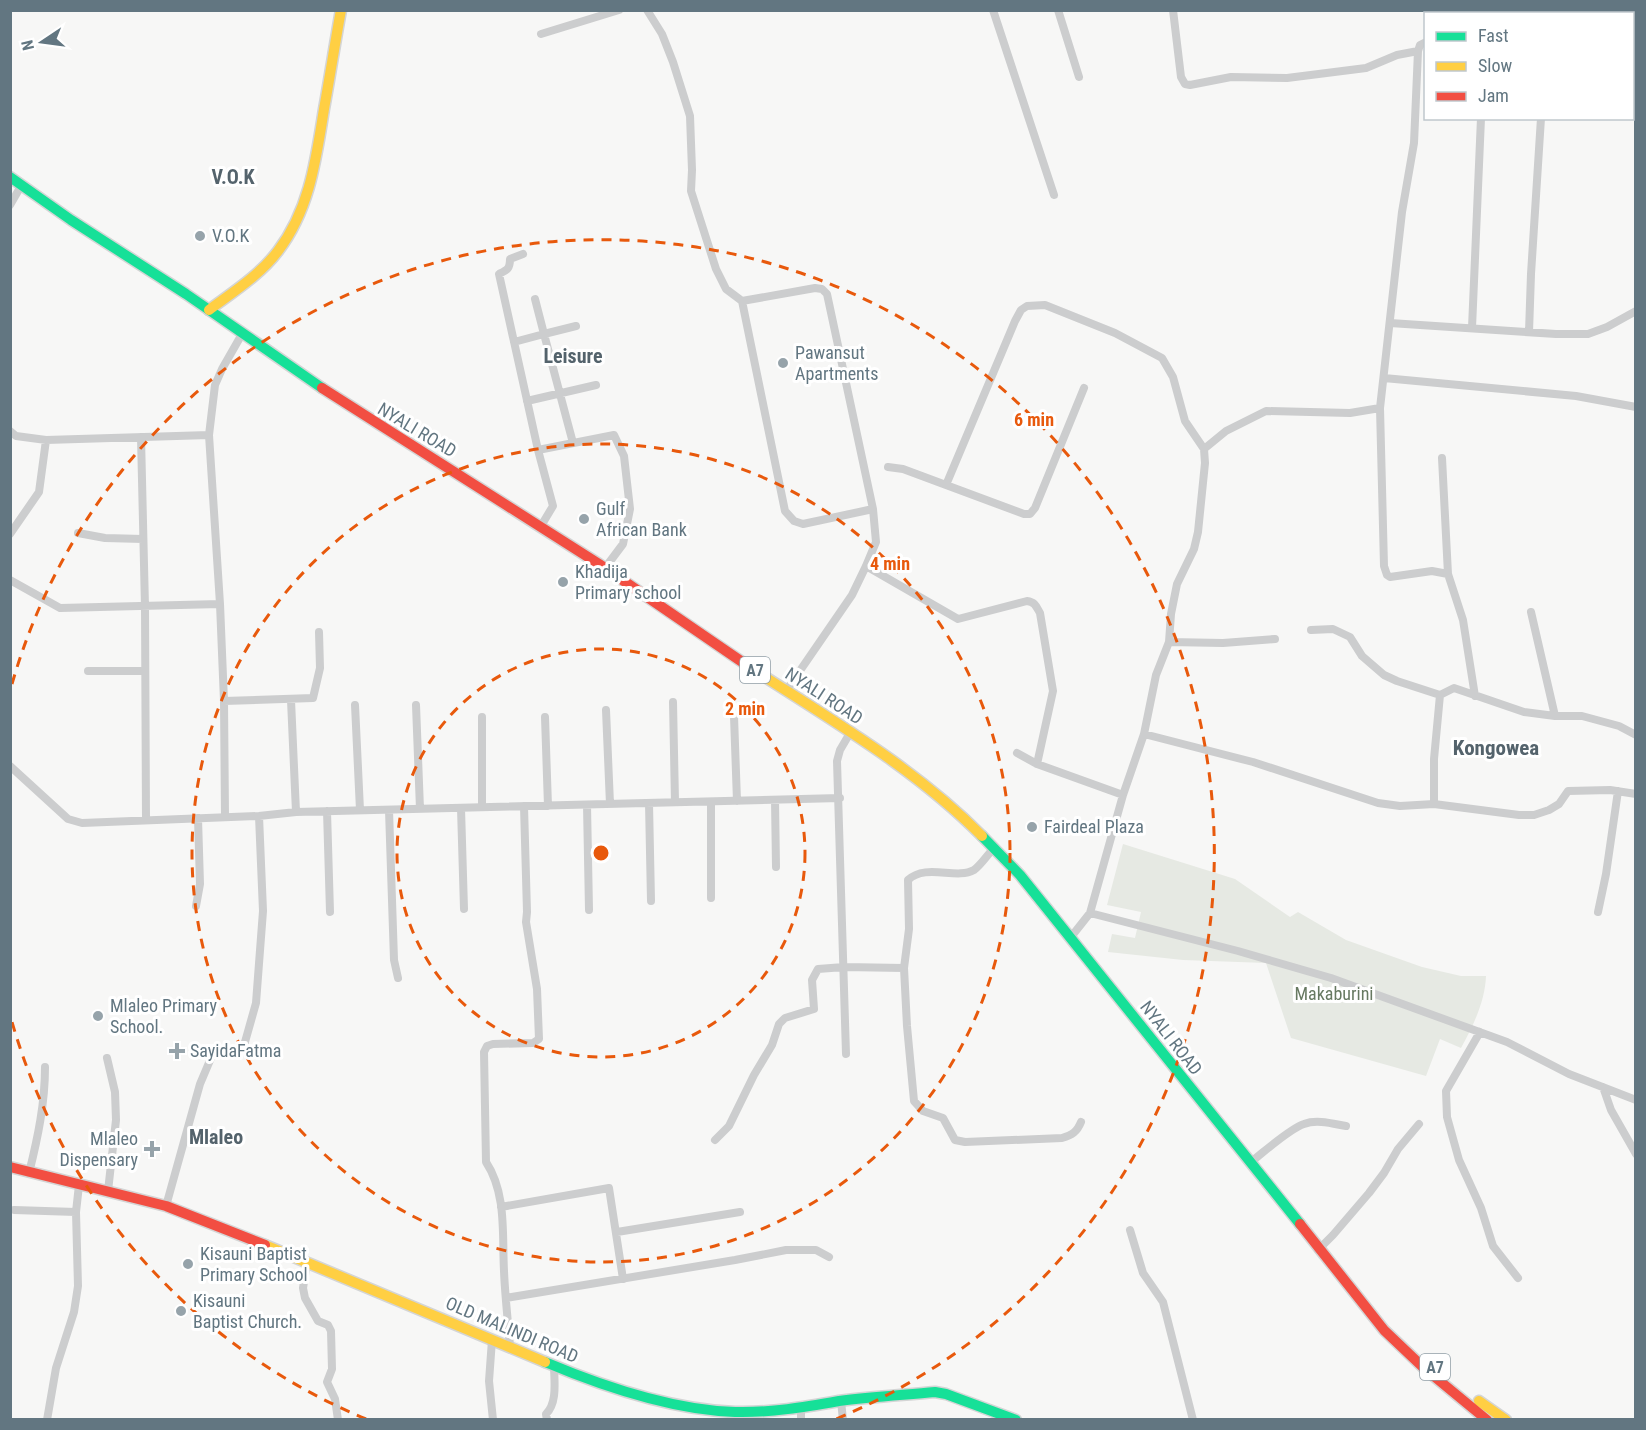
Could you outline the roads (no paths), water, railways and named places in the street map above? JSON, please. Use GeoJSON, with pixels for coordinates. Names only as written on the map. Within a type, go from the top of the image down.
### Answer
{"type":"FeatureCollection","features":[{"type":"Feature","properties":{"kind":"main road"},"geometry":{"type":"LineString","coordinates":[[209,310],[245,283],[279,251],[302,208],[313,181],[341,10]]}},
{"type":"Feature","properties":{"kind":"main road","name":"NYALI ROAD"},"geometry":{"type":"LineString","coordinates":[[10,177],[369,420],[605,568],[699,634],[894,762],[939,795],[976,828],[1020,875],[1209,1114],[1251,1162],[1318,1250],[1368,1309],[1440,1371],[1473,1409],[1496,1418]]}},
{"type":"Feature","properties":{"kind":"main road","name":"OLD MALINDI ROAD"},"geometry":{"type":"LineString","coordinates":[[10,1167],[166,1206],[596,1382],[684,1406],[738,1412],[801,1414],[841,1401],[935,1392],[1016,1419]]}},
{"type":"Feature","properties":{"kind":"street"},"geometry":{"type":"LineString","coordinates":[[541,34],[619,10]]}},
{"type":"Feature","properties":{"kind":"street"},"geometry":{"type":"LineString","coordinates":[[647,10],[662,34],[674,62],[690,116],[691,190],[716,269],[726,289],[742,301],[785,511],[794,520],[803,524],[873,509]]}},
{"type":"Feature","properties":{"kind":"street"},"geometry":{"type":"LineString","coordinates":[[993,10],[1054,195]]}},
{"type":"Feature","properties":{"kind":"street"},"geometry":{"type":"LineString","coordinates":[[1058,10],[1079,77]]}},
{"type":"Feature","properties":{"kind":"street"},"geometry":{"type":"LineString","coordinates":[[1173,10],[1181,77],[1185,84],[1190,85],[1232,77],[1287,78],[1366,68],[1397,55],[1418,51]]}},
{"type":"Feature","properties":{"kind":"street"},"geometry":{"type":"LineString","coordinates":[[1424,43],[1420,45],[1418,51],[1414,142],[1402,212],[1380,408],[1384,566],[1390,577],[1432,571],[1448,573]]}},
{"type":"Feature","properties":{"kind":"street"},"geometry":{"type":"LineString","coordinates":[[1472,328],[1481,120]]}},
{"type":"Feature","properties":{"kind":"street"},"geometry":{"type":"LineString","coordinates":[[1529,332],[1541,120]]}},
{"type":"Feature","properties":{"kind":"street"},"geometry":{"type":"LineString","coordinates":[[10,205],[21,186]]}},
{"type":"Feature","properties":{"kind":"street"},"geometry":{"type":"LineString","coordinates":[[523,254],[510,259],[510,267],[499,274],[538,450],[553,506],[541,526]]}},
{"type":"Feature","properties":{"kind":"street"},"geometry":{"type":"LineString","coordinates":[[742,301],[815,288],[822,289],[827,294],[873,509],[876,542],[866,566],[852,595],[786,691]]}},
{"type":"Feature","properties":{"kind":"street"},"geometry":{"type":"LineString","coordinates":[[535,299],[573,443]]}},
{"type":"Feature","properties":{"kind":"street"},"geometry":{"type":"LineString","coordinates":[[946,485],[1015,321],[1021,310],[1035,305],[1045,305],[1115,333],[1162,358],[1173,377],[1185,421],[1204,449],[1205,463],[1198,532],[1194,549],[1177,584],[1171,614],[1169,642],[1156,675],[1143,734],[1123,795],[1090,913],[1071,937]]}},
{"type":"Feature","properties":{"kind":"street"},"geometry":{"type":"LineString","coordinates":[[1390,323],[1588,334],[1607,327],[1635,311]]}},
{"type":"Feature","properties":{"kind":"street"},"geometry":{"type":"LineString","coordinates":[[514,342],[576,326]]}},
{"type":"Feature","properties":{"kind":"street"},"geometry":{"type":"LineString","coordinates":[[225,816],[220,604],[209,435],[215,385],[242,334]]}},
{"type":"Feature","properties":{"kind":"street"},"geometry":{"type":"LineString","coordinates":[[1384,378],[1576,396],[1635,408]]}},
{"type":"Feature","properties":{"kind":"street"},"geometry":{"type":"LineString","coordinates":[[527,401],[596,385]]}},
{"type":"Feature","properties":{"kind":"street"},"geometry":{"type":"LineString","coordinates":[[888,466],[903,469],[1024,514],[1030,514],[1035,508],[1084,388]]}},
{"type":"Feature","properties":{"kind":"street"},"geometry":{"type":"LineString","coordinates":[[1204,449],[1226,431],[1266,411],[1350,413],[1380,408]]}},
{"type":"Feature","properties":{"kind":"street"},"geometry":{"type":"LineString","coordinates":[[11,433],[16,436],[46,440],[209,435]]}},
{"type":"Feature","properties":{"kind":"street"},"geometry":{"type":"LineString","coordinates":[[538,450],[614,435],[624,456],[630,509],[623,544],[605,568]]}},
{"type":"Feature","properties":{"kind":"street"},"geometry":{"type":"LineString","coordinates":[[141,437],[146,820]]}},
{"type":"Feature","properties":{"kind":"street"},"geometry":{"type":"LineString","coordinates":[[10,534],[39,492],[46,440]]}},
{"type":"Feature","properties":{"kind":"street"},"geometry":{"type":"LineString","coordinates":[[1442,458],[1448,573],[1463,620],[1475,696]]}},
{"type":"Feature","properties":{"kind":"street"},"geometry":{"type":"LineString","coordinates":[[78,533],[143,539]]}},
{"type":"Feature","properties":{"kind":"street"},"geometry":{"type":"LineString","coordinates":[[866,566],[958,619],[1027,601],[1035,604],[1040,613],[1053,691],[1037,764]]}},
{"type":"Feature","properties":{"kind":"street"},"geometry":{"type":"LineString","coordinates":[[10,580],[60,608],[220,604]]}},
{"type":"Feature","properties":{"kind":"street"},"geometry":{"type":"LineString","coordinates":[[1531,612],[1555,716]]}},
{"type":"Feature","properties":{"kind":"street"},"geometry":{"type":"LineString","coordinates":[[1311,630],[1333,629],[1350,637],[1362,656],[1384,675],[1440,695],[1454,688],[1524,712],[1555,716],[1582,716],[1619,726],[1635,735]]}},
{"type":"Feature","properties":{"kind":"street"},"geometry":{"type":"LineString","coordinates":[[224,701],[313,698],[321,668],[320,632]]}},
{"type":"Feature","properties":{"kind":"street"},"geometry":{"type":"LineString","coordinates":[[1169,642],[1222,643],[1275,639]]}},
{"type":"Feature","properties":{"kind":"street"},"geometry":{"type":"LineString","coordinates":[[88,671],[145,671]]}},
{"type":"Feature","properties":{"kind":"street"},"geometry":{"type":"LineString","coordinates":[[1434,804],[1436,726],[1440,695]]}},
{"type":"Feature","properties":{"kind":"street"},"geometry":{"type":"LineString","coordinates":[[291,700],[296,812]]}},
{"type":"Feature","properties":{"kind":"street"},"geometry":{"type":"LineString","coordinates":[[673,702],[675,802]]}},
{"type":"Feature","properties":{"kind":"street"},"geometry":{"type":"LineString","coordinates":[[355,705],[360,810]]}},
{"type":"Feature","properties":{"kind":"street"},"geometry":{"type":"LineString","coordinates":[[416,705],[420,809]]}},
{"type":"Feature","properties":{"kind":"street"},"geometry":{"type":"LineString","coordinates":[[606,710],[610,804]]}},
{"type":"Feature","properties":{"kind":"street"},"geometry":{"type":"LineString","coordinates":[[734,716],[737,801]]}},
{"type":"Feature","properties":{"kind":"street"},"geometry":{"type":"LineString","coordinates":[[482,717],[482,807]]}},
{"type":"Feature","properties":{"kind":"street"},"geometry":{"type":"LineString","coordinates":[[545,717],[548,806]]}},
{"type":"Feature","properties":{"kind":"street"},"geometry":{"type":"LineString","coordinates":[[846,1054],[840,798],[837,761],[840,750],[850,733]]}},
{"type":"Feature","properties":{"kind":"street"},"geometry":{"type":"LineString","coordinates":[[1143,734],[1253,762],[1378,803],[1400,806],[1434,804],[1534,815],[1559,804],[1568,791],[1618,791],[1635,794]]}},
{"type":"Feature","properties":{"kind":"street"},"geometry":{"type":"LineString","coordinates":[[1017,753],[1037,764],[1123,795]]}},
{"type":"Feature","properties":{"kind":"street"},"geometry":{"type":"LineString","coordinates":[[10,766],[68,819],[82,823],[259,816],[296,812],[840,798]]}},
{"type":"Feature","properties":{"kind":"street"},"geometry":{"type":"LineString","coordinates":[[1598,912],[1618,791]]}},
{"type":"Feature","properties":{"kind":"street"},"geometry":{"type":"LineString","coordinates":[[775,800],[776,867]]}},
{"type":"Feature","properties":{"kind":"street"},"geometry":{"type":"LineString","coordinates":[[711,802],[711,898]]}},
{"type":"Feature","properties":{"kind":"street"},"geometry":{"type":"LineString","coordinates":[[649,803],[651,901]]}},
{"type":"Feature","properties":{"kind":"street"},"geometry":{"type":"LineString","coordinates":[[586,805],[589,910]]}},
{"type":"Feature","properties":{"kind":"street"},"geometry":{"type":"LineString","coordinates":[[510,1346],[501,1207],[494,1175],[486,1162],[484,1052],[487,1046],[493,1044],[533,1043],[539,1039],[537,989],[526,922],[524,806]]}},
{"type":"Feature","properties":{"kind":"street"},"geometry":{"type":"LineString","coordinates":[[461,808],[464,909]]}},
{"type":"Feature","properties":{"kind":"street"},"geometry":{"type":"LineString","coordinates":[[389,810],[394,960],[398,978]]}},
{"type":"Feature","properties":{"kind":"street"},"geometry":{"type":"LineString","coordinates":[[327,811],[330,912]]}},
{"type":"Feature","properties":{"kind":"street"},"geometry":{"type":"LineString","coordinates":[[166,1206],[200,1084],[211,1058],[219,1051],[241,1049],[256,1003],[263,911],[259,816]]}},
{"type":"Feature","properties":{"kind":"street"},"geometry":{"type":"LineString","coordinates":[[196,906],[200,884],[198,818]]}},
{"type":"Feature","properties":{"kind":"street"},"geometry":{"type":"LineString","coordinates":[[994,848],[974,870],[923,873],[914,875],[908,880],[909,930],[904,968],[914,1101],[918,1108],[943,1118],[956,1140],[965,1142],[1062,1138],[1071,1136],[1077,1131],[1081,1122]]}},
{"type":"Feature","properties":{"kind":"street"},"geometry":{"type":"LineString","coordinates":[[1090,913],[1289,965],[1507,1042],[1569,1074],[1635,1100]]}},
{"type":"Feature","properties":{"kind":"street"},"geometry":{"type":"LineString","coordinates":[[715,1140],[729,1126],[754,1075],[772,1045],[779,1024],[785,1018],[814,1010],[812,980],[818,969],[904,968]]}},
{"type":"Feature","properties":{"kind":"street"},"geometry":{"type":"LineString","coordinates":[[1480,1032],[1446,1091],[1448,1117],[1459,1160],[1481,1208],[1493,1246],[1518,1278]]}},
{"type":"Feature","properties":{"kind":"street"},"geometry":{"type":"LineString","coordinates":[[107,1058],[115,1092],[116,1120],[108,1191]]}},
{"type":"Feature","properties":{"kind":"street"},"geometry":{"type":"LineString","coordinates":[[29,1173],[45,1093],[45,1066]]}},
{"type":"Feature","properties":{"kind":"street"},"geometry":{"type":"LineString","coordinates":[[1603,1087],[1611,1110],[1635,1154]]}},
{"type":"Feature","properties":{"kind":"street"},"geometry":{"type":"LineString","coordinates":[[1251,1162],[1306,1123],[1321,1122],[1346,1126]]}},
{"type":"Feature","properties":{"kind":"street"},"geometry":{"type":"LineString","coordinates":[[1318,1250],[1334,1236],[1369,1193],[1398,1149],[1419,1125]]}},
{"type":"Feature","properties":{"kind":"street"},"geometry":{"type":"LineString","coordinates":[[47,1419],[56,1368],[74,1312],[78,1263],[76,1212],[79,1185]]}},
{"type":"Feature","properties":{"kind":"street"},"geometry":{"type":"LineString","coordinates":[[501,1207],[609,1188],[623,1279]]}},
{"type":"Feature","properties":{"kind":"street"},"geometry":{"type":"LineString","coordinates":[[14,1210],[76,1212]]}},
{"type":"Feature","properties":{"kind":"street"},"geometry":{"type":"LineString","coordinates":[[617,1232],[740,1212]]}},
{"type":"Feature","properties":{"kind":"street"},"geometry":{"type":"LineString","coordinates":[[1130,1230],[1143,1273],[1163,1302],[1192,1419]]}},
{"type":"Feature","properties":{"kind":"street"},"geometry":{"type":"LineString","coordinates":[[506,1298],[786,1250],[816,1250],[829,1257]]}},
{"type":"Feature","properties":{"kind":"street"},"geometry":{"type":"LineString","coordinates":[[307,1263],[303,1288],[306,1298],[318,1321],[328,1325],[331,1331],[332,1369],[327,1382],[335,1399],[338,1419]]}},
{"type":"Feature","properties":{"kind":"street"},"geometry":{"type":"LineString","coordinates":[[492,1340],[489,1381],[493,1419]]}},
{"type":"Feature","properties":{"kind":"street"},"geometry":{"type":"LineString","coordinates":[[547,1419],[546,1414],[554,1400],[554,1365]]}},
{"type":"Feature","properties":{"kind":"street"},"geometry":{"type":"LineString","coordinates":[[841,1401],[843,1419]]}},
{"type":"Feature","properties":{"kind":"place","name":"V.O.K"},"geometry":{"type":"Point","coordinates":[200,236]}},
{"type":"Feature","properties":{"kind":"place","name":"Pawansut Apartments"},"geometry":{"type":"Point","coordinates":[783,363]}},
{"type":"Feature","properties":{"kind":"place","name":"Gulf African Bank"},"geometry":{"type":"Point","coordinates":[584,519]}},
{"type":"Feature","properties":{"kind":"place","name":"Khadija Primary school"},"geometry":{"type":"Point","coordinates":[563,582]}},
{"type":"Feature","properties":{"kind":"place","name":"Fairdeal Plaza"},"geometry":{"type":"Point","coordinates":[1032,827]}},
{"type":"Feature","properties":{"kind":"place","name":"Mlaleo Primary School."},"geometry":{"type":"Point","coordinates":[98,1016]}},
{"type":"Feature","properties":{"kind":"place","name":"SayidaFatma"},"geometry":{"type":"Point","coordinates":[177,1051]}},
{"type":"Feature","properties":{"kind":"place","name":"Mlaleo Dispensary"},"geometry":{"type":"Point","coordinates":[152,1149]}},
{"type":"Feature","properties":{"kind":"place","name":"Kisauni Baptist Primary School"},"geometry":{"type":"Point","coordinates":[188,1264]}},
{"type":"Feature","properties":{"kind":"place","name":"Kisauni Baptist Church."},"geometry":{"type":"Point","coordinates":[181,1311]}},
{"type":"Feature","properties":{"kind":"district","name":"V.O.K"},"geometry":{"type":"Point","coordinates":[233,177]}},
{"type":"Feature","properties":{"kind":"district","name":"Leisure"},"geometry":{"type":"Point","coordinates":[573,356]}},
{"type":"Feature","properties":{"kind":"district","name":"Kongowea"},"geometry":{"type":"Point","coordinates":[1496,748]}},
{"type":"Feature","properties":{"kind":"district","name":"Mlaleo"},"geometry":{"type":"Point","coordinates":[216,1137]}},
{"type":"Feature","properties":{"kind":"park label","name":"Makaburini"},"geometry":{"type":"Point","coordinates":[1334,994]}}]}
